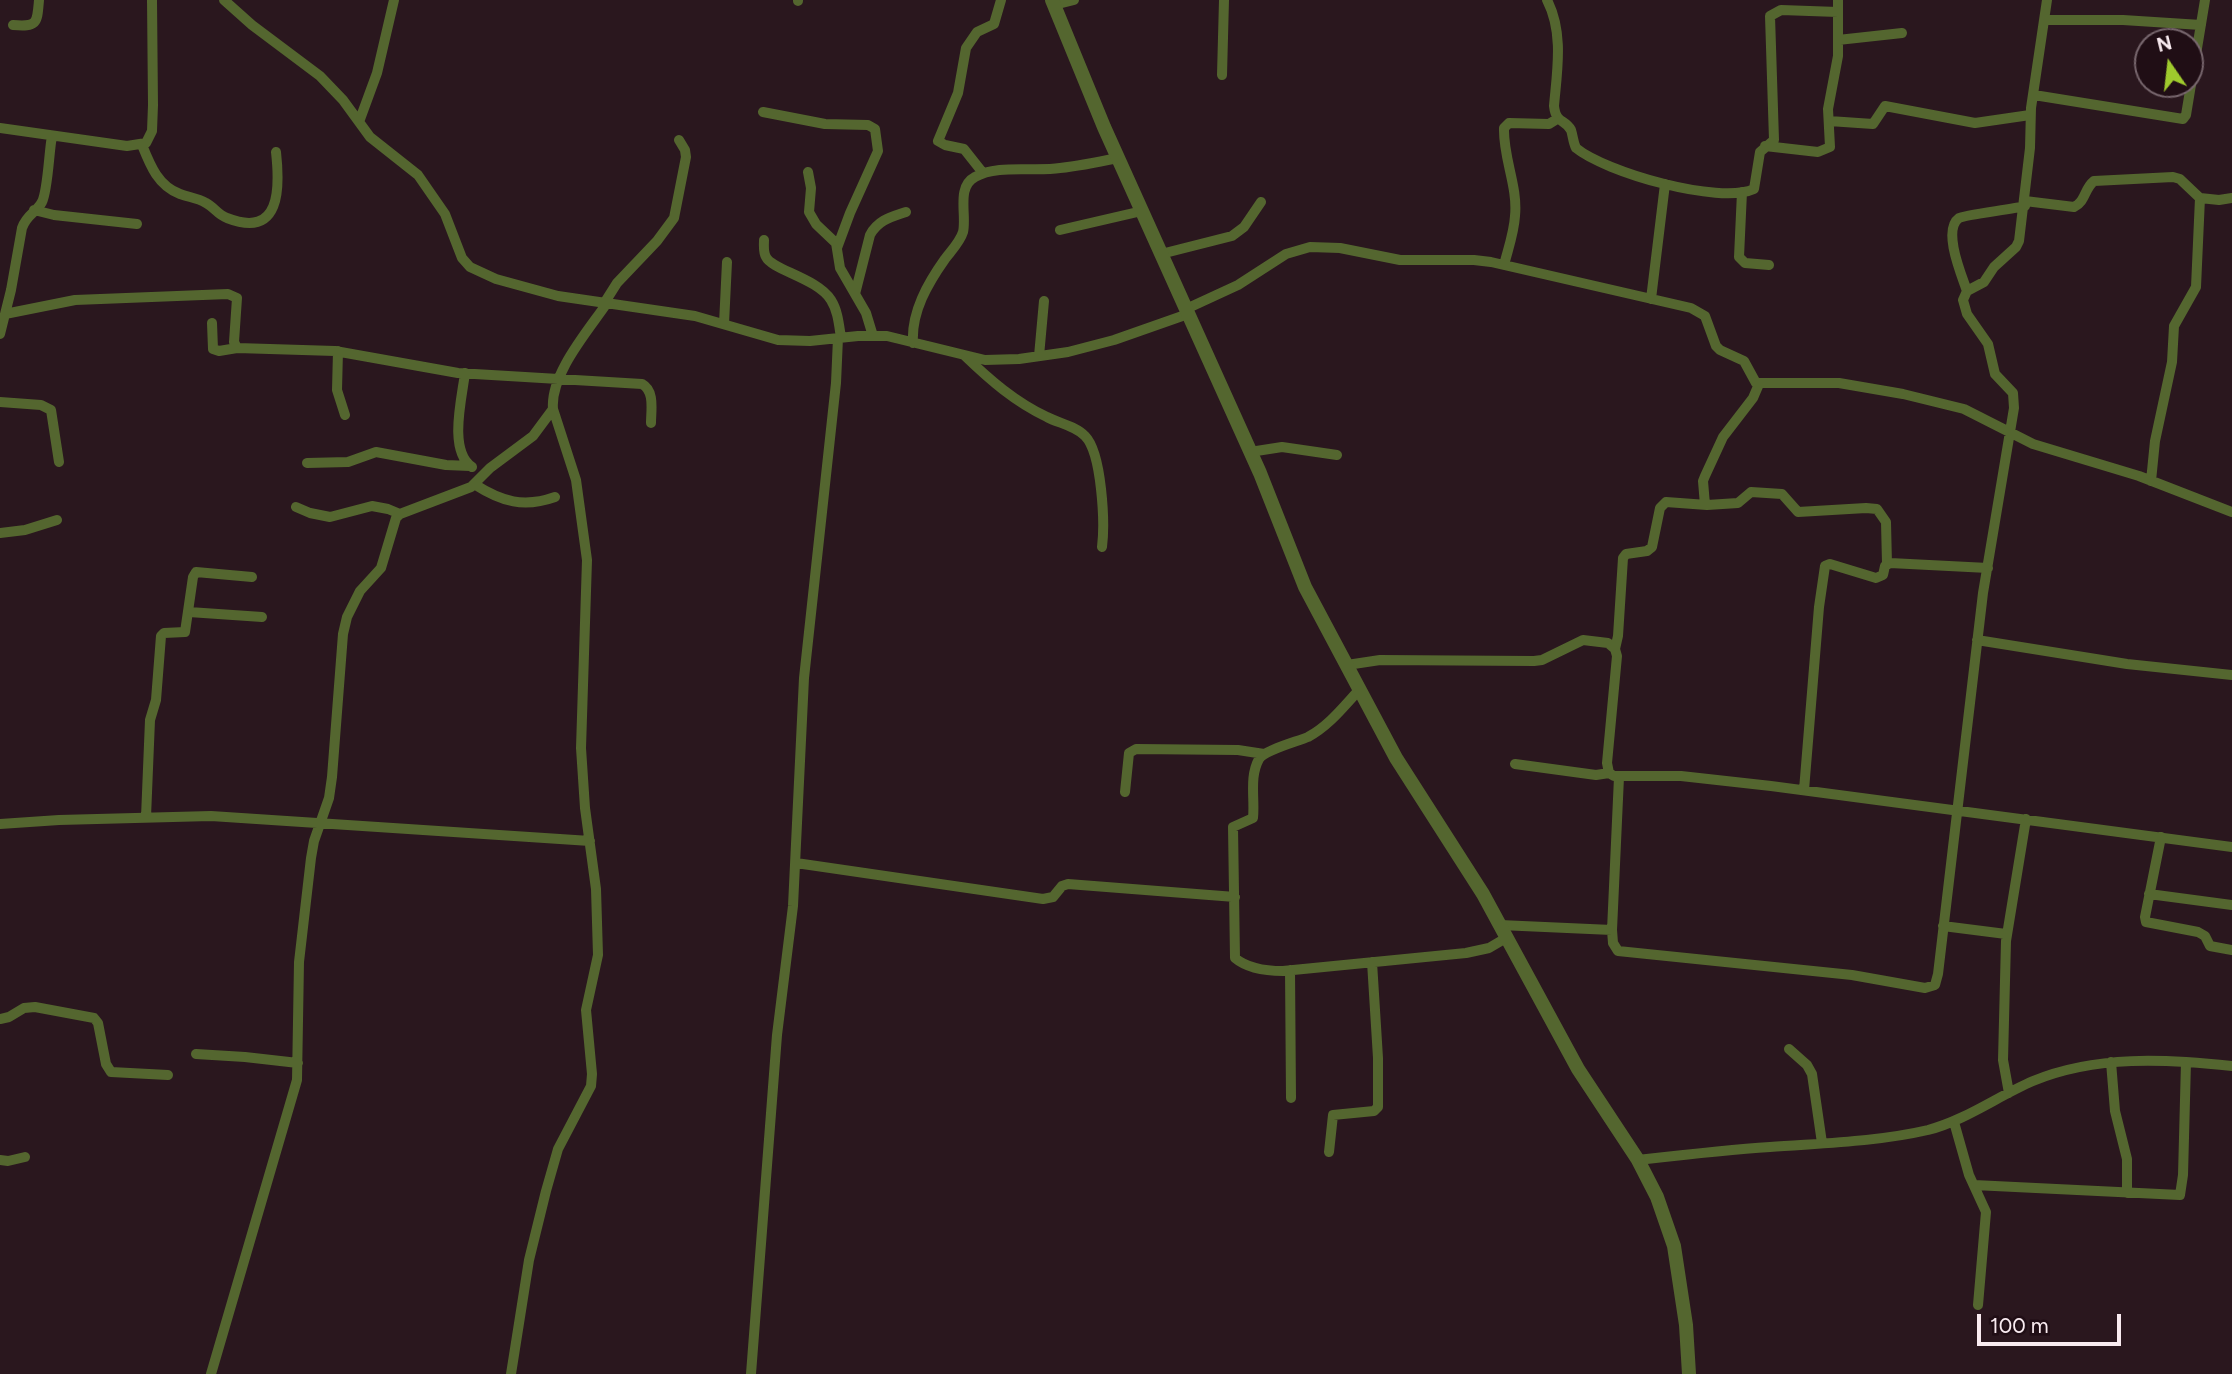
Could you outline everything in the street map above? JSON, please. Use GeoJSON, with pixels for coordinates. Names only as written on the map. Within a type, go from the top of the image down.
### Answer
{"type":"FeatureCollection","features":[{"type":"Feature","properties":{"kind":"street"},"geometry":{"type":"LineString","coordinates":[[13,25],[34,24],[39,0]]}},
{"type":"Feature","properties":{"kind":"street"},"geometry":{"type":"LineString","coordinates":[[0,128],[127,146],[142,145],[152,131],[152,0]]}},
{"type":"Feature","properties":{"kind":"street"},"geometry":{"type":"LineString","coordinates":[[224,0],[238,5],[284,50],[320,76],[334,89],[379,146],[418,175],[444,214],[457,250],[470,267],[488,276],[558,296],[663,309],[778,340],[810,341],[873,335],[965,356],[1001,360],[1068,352],[1114,340],[1187,312],[1238,285],[1286,254],[1310,247],[1340,248],[1400,260],[1474,260],[1700,312],[1720,351],[1744,361],[1752,380],[1759,384],[1839,383],[1903,394],[1964,409],[2043,448],[2151,481],[2232,512]]}},
{"type":"Feature","properties":{"kind":"street"},"geometry":{"type":"LineString","coordinates":[[359,122],[377,73],[394,0]]}},
{"type":"Feature","properties":{"kind":"street"},"geometry":{"type":"LineString","coordinates":[[983,173],[964,149],[940,143],[939,136],[958,93],[966,48],[977,32],[994,24],[1001,0]]}},
{"type":"Feature","properties":{"kind":"street"},"geometry":{"type":"LineString","coordinates":[[1074,0],[1053,3],[1118,158],[1250,452],[1305,587],[1396,758],[1483,894],[1578,1069],[1638,1160],[1667,1220],[1674,1246],[1686,1325],[1689,1374]]}},
{"type":"Feature","properties":{"kind":"street"},"geometry":{"type":"LineString","coordinates":[[1222,75],[1224,0]]}},
{"type":"Feature","properties":{"kind":"street"},"geometry":{"type":"LineString","coordinates":[[1547,0],[1554,17],[1558,45],[1554,106],[1557,119],[1570,129],[1574,145],[1579,151],[1608,166],[1690,190],[1742,192],[1751,191],[1755,185],[1759,156],[1775,135],[1768,21],[1770,16],[1781,10],[1838,12]]}},
{"type":"Feature","properties":{"kind":"street"},"geometry":{"type":"LineString","coordinates":[[1765,146],[1825,151],[1831,144],[1828,109],[1838,40],[1838,0]]}},
{"type":"Feature","properties":{"kind":"street"},"geometry":{"type":"LineString","coordinates":[[1804,790],[1819,607],[1825,566],[1830,564],[1876,578],[1883,575],[1887,564],[1884,518],[1877,509],[1866,508],[1798,512],[1785,497],[1774,492],[1751,492],[1738,503],[1663,503],[1652,547],[1647,551],[1624,556],[1607,763],[1614,775],[1612,930],[1615,947],[1622,953],[1852,975],[1925,988],[1937,981],[1977,640],[2014,408],[2013,393],[1995,374],[1988,344],[1967,314],[1963,300],[1967,291],[1984,282],[1998,262],[2016,247],[2021,232],[2031,148],[2030,115],[2047,0]]}},
{"type":"Feature","properties":{"kind":"street"},"geometry":{"type":"LineString","coordinates":[[2034,95],[2183,119],[2186,115],[2205,0]]}},
{"type":"Feature","properties":{"kind":"street"},"geometry":{"type":"LineString","coordinates":[[2044,20],[2201,24]]}},
{"type":"Feature","properties":{"kind":"street"},"geometry":{"type":"LineString","coordinates":[[1838,40],[1902,33]]}},
{"type":"Feature","properties":{"kind":"street"},"geometry":{"type":"LineString","coordinates":[[1829,121],[1872,124],[1885,106],[1975,123],[2030,115]]}},
{"type":"Feature","properties":{"kind":"street"},"geometry":{"type":"LineString","coordinates":[[763,113],[825,124],[868,125],[875,130],[878,151],[850,213],[838,248],[839,268],[866,313],[873,335]]}},
{"type":"Feature","properties":{"kind":"street"},"geometry":{"type":"LineString","coordinates":[[1504,265],[1516,215],[1504,145],[1504,128],[1509,123],[1544,124],[1557,119]]}},
{"type":"Feature","properties":{"kind":"street"},"geometry":{"type":"LineString","coordinates":[[0,334],[22,228],[25,219],[43,197],[52,136]]}},
{"type":"Feature","properties":{"kind":"street"},"geometry":{"type":"LineString","coordinates":[[512,1374],[529,1260],[546,1191],[567,1127],[586,1096],[592,1079],[586,1010],[587,997],[597,965],[596,889],[585,808],[581,748],[587,560],[576,480],[553,409],[554,393],[558,379],[617,284],[657,241],[674,218],[686,157],[679,140]]}},
{"type":"Feature","properties":{"kind":"street"},"geometry":{"type":"LineString","coordinates":[[142,145],[149,163],[166,186],[180,194],[203,201],[219,215],[235,221],[265,218],[276,202],[279,179],[276,152]]}},
{"type":"Feature","properties":{"kind":"street"},"geometry":{"type":"LineString","coordinates":[[913,342],[912,330],[916,312],[938,270],[962,233],[966,187],[974,177],[983,173],[1059,169],[1118,158]]}},
{"type":"Feature","properties":{"kind":"street"},"geometry":{"type":"LineString","coordinates":[[808,172],[811,188],[809,212],[838,248]]}},
{"type":"Feature","properties":{"kind":"street"},"geometry":{"type":"LineString","coordinates":[[1967,291],[1953,245],[1954,225],[1957,219],[1965,215],[1993,213],[2025,203],[2074,207],[2084,199],[2090,183],[2094,181],[2162,176],[2180,179],[2200,198],[2232,198]]}},
{"type":"Feature","properties":{"kind":"street"},"geometry":{"type":"LineString","coordinates":[[1651,299],[1665,184]]}},
{"type":"Feature","properties":{"kind":"street"},"geometry":{"type":"LineString","coordinates":[[1742,192],[1739,257],[1745,263],[1769,265]]}},
{"type":"Feature","properties":{"kind":"street"},"geometry":{"type":"LineString","coordinates":[[2151,481],[2155,441],[2172,362],[2174,326],[2196,287],[2200,198]]}},
{"type":"Feature","properties":{"kind":"street"},"geometry":{"type":"LineString","coordinates":[[1161,254],[1232,236],[1244,227],[1261,202]]}},
{"type":"Feature","properties":{"kind":"street"},"geometry":{"type":"LineString","coordinates":[[34,210],[54,215],[136,223]]}},
{"type":"Feature","properties":{"kind":"street"},"geometry":{"type":"LineString","coordinates":[[1060,230],[1142,211]]}},
{"type":"Feature","properties":{"kind":"street"},"geometry":{"type":"LineString","coordinates":[[855,293],[870,235],[875,227],[886,219],[906,212]]}},
{"type":"Feature","properties":{"kind":"street"},"geometry":{"type":"LineString","coordinates":[[751,1374],[777,1035],[790,939],[796,863],[804,678],[840,338],[836,309],[827,293],[817,285],[769,261],[764,251],[764,240]]}},
{"type":"Feature","properties":{"kind":"street"},"geometry":{"type":"LineString","coordinates":[[724,324],[727,262]]}},
{"type":"Feature","properties":{"kind":"street"},"geometry":{"type":"LineString","coordinates":[[5,314],[75,300],[228,293],[237,298],[234,342],[237,348]]}},
{"type":"Feature","properties":{"kind":"street"},"geometry":{"type":"LineString","coordinates":[[1039,356],[1044,301]]}},
{"type":"Feature","properties":{"kind":"street"},"geometry":{"type":"LineString","coordinates":[[212,323],[213,349],[219,351],[237,348],[338,351],[465,373],[646,385],[651,393],[651,423]]}},
{"type":"Feature","properties":{"kind":"street"},"geometry":{"type":"LineString","coordinates":[[338,351],[337,390],[345,415]]}},
{"type":"Feature","properties":{"kind":"street"},"geometry":{"type":"LineString","coordinates":[[965,356],[994,384],[1016,399],[1087,438],[1094,456],[1102,501],[1102,547]]}},
{"type":"Feature","properties":{"kind":"street"},"geometry":{"type":"LineString","coordinates":[[465,373],[458,432],[462,455],[470,466]]}},
{"type":"Feature","properties":{"kind":"street"},"geometry":{"type":"LineString","coordinates":[[1705,505],[1705,476],[1723,437],[1753,398],[1759,384]]}},
{"type":"Feature","properties":{"kind":"street"},"geometry":{"type":"LineString","coordinates":[[0,402],[41,405],[51,410],[60,462]]}},
{"type":"Feature","properties":{"kind":"street"},"geometry":{"type":"LineString","coordinates":[[211,1374],[267,1175],[293,1097],[298,1063],[299,961],[311,858],[332,777],[344,626],[360,591],[381,568],[393,524],[400,514],[474,484],[484,473],[524,444],[540,428],[553,409]]}},
{"type":"Feature","properties":{"kind":"street"},"geometry":{"type":"LineString","coordinates":[[1250,452],[1282,447],[1336,455]]}},
{"type":"Feature","properties":{"kind":"street"},"geometry":{"type":"LineString","coordinates":[[307,463],[348,462],[376,452],[446,465],[470,466],[484,473]]}},
{"type":"Feature","properties":{"kind":"street"},"geometry":{"type":"LineString","coordinates":[[474,484],[493,495],[524,503],[533,504],[555,497]]}},
{"type":"Feature","properties":{"kind":"street"},"geometry":{"type":"LineString","coordinates":[[296,507],[330,517],[372,506],[400,514]]}},
{"type":"Feature","properties":{"kind":"street"},"geometry":{"type":"LineString","coordinates":[[0,533],[25,530],[57,520]]}},
{"type":"Feature","properties":{"kind":"street"},"geometry":{"type":"LineString","coordinates":[[1887,564],[1988,568]]}},
{"type":"Feature","properties":{"kind":"street"},"geometry":{"type":"LineString","coordinates":[[146,817],[150,720],[156,700],[161,636],[164,633],[183,633],[187,627],[193,577],[196,572],[252,578]]}},
{"type":"Feature","properties":{"kind":"street"},"geometry":{"type":"LineString","coordinates":[[188,612],[261,617]]}},
{"type":"Feature","properties":{"kind":"street"},"geometry":{"type":"LineString","coordinates":[[1347,666],[1380,660],[1534,661],[1542,660],[1583,640],[1608,643],[1615,649]]}},
{"type":"Feature","properties":{"kind":"street"},"geometry":{"type":"LineString","coordinates":[[1977,640],[2127,664],[2232,674]]}},
{"type":"Feature","properties":{"kind":"street"},"geometry":{"type":"LineString","coordinates":[[1360,689],[1321,729],[1264,754],[1258,761],[1252,818],[1233,827],[1235,958],[1261,970],[1290,970],[1474,952],[1489,948],[1503,931]]}},
{"type":"Feature","properties":{"kind":"street"},"geometry":{"type":"LineString","coordinates":[[1125,792],[1127,758],[1129,753],[1136,749],[1238,750],[1264,754]]}},
{"type":"Feature","properties":{"kind":"street"},"geometry":{"type":"LineString","coordinates":[[1514,764],[1596,775],[1681,776],[1804,790],[2232,847]]}},
{"type":"Feature","properties":{"kind":"street"},"geometry":{"type":"LineString","coordinates":[[0,824],[211,816],[590,841]]}},
{"type":"Feature","properties":{"kind":"street"},"geometry":{"type":"LineString","coordinates":[[2009,1093],[2003,1044],[2006,934],[2026,819]]}},
{"type":"Feature","properties":{"kind":"street"},"geometry":{"type":"LineString","coordinates":[[2161,837],[2146,922],[2202,933],[2210,946],[2232,950]]}},
{"type":"Feature","properties":{"kind":"street"},"geometry":{"type":"LineString","coordinates":[[796,863],[1043,899],[1053,897],[1062,886],[1068,884],[1235,897]]}},
{"type":"Feature","properties":{"kind":"street"},"geometry":{"type":"LineString","coordinates":[[2149,894],[2232,905]]}},
{"type":"Feature","properties":{"kind":"street"},"geometry":{"type":"LineString","coordinates":[[1943,926],[2006,934]]}},
{"type":"Feature","properties":{"kind":"street"},"geometry":{"type":"LineString","coordinates":[[1503,931],[1612,930]]}},
{"type":"Feature","properties":{"kind":"street"},"geometry":{"type":"LineString","coordinates":[[1329,1152],[1331,1117],[1337,1114],[1374,1111],[1378,1107],[1372,962]]}},
{"type":"Feature","properties":{"kind":"street"},"geometry":{"type":"LineString","coordinates":[[1290,970],[1291,1098]]}},
{"type":"Feature","properties":{"kind":"street"},"geometry":{"type":"LineString","coordinates":[[0,1019],[24,1008],[35,1007],[90,1016],[99,1023],[106,1064],[111,1072],[167,1075]]}},
{"type":"Feature","properties":{"kind":"street"},"geometry":{"type":"LineString","coordinates":[[1789,1049],[1807,1065],[1812,1074],[1822,1143]]}},
{"type":"Feature","properties":{"kind":"street"},"geometry":{"type":"LineString","coordinates":[[196,1054],[298,1063]]}},
{"type":"Feature","properties":{"kind":"street"},"geometry":{"type":"LineString","coordinates":[[1638,1160],[1734,1149],[1898,1136],[1954,1122],[2035,1081],[2067,1070],[2111,1062],[2186,1062],[2232,1066]]}},
{"type":"Feature","properties":{"kind":"street"},"geometry":{"type":"LineString","coordinates":[[2111,1062],[2115,1111],[2127,1159],[2127,1193]]}},
{"type":"Feature","properties":{"kind":"street"},"geometry":{"type":"LineString","coordinates":[[1974,1185],[2173,1196],[2182,1193],[2186,1062]]}},
{"type":"Feature","properties":{"kind":"street"},"geometry":{"type":"LineString","coordinates":[[1954,1122],[1962,1156],[1986,1212],[1978,1304]]}},
{"type":"Feature","properties":{"kind":"street"},"geometry":{"type":"LineString","coordinates":[[0,1160],[25,1157]]}}]}
